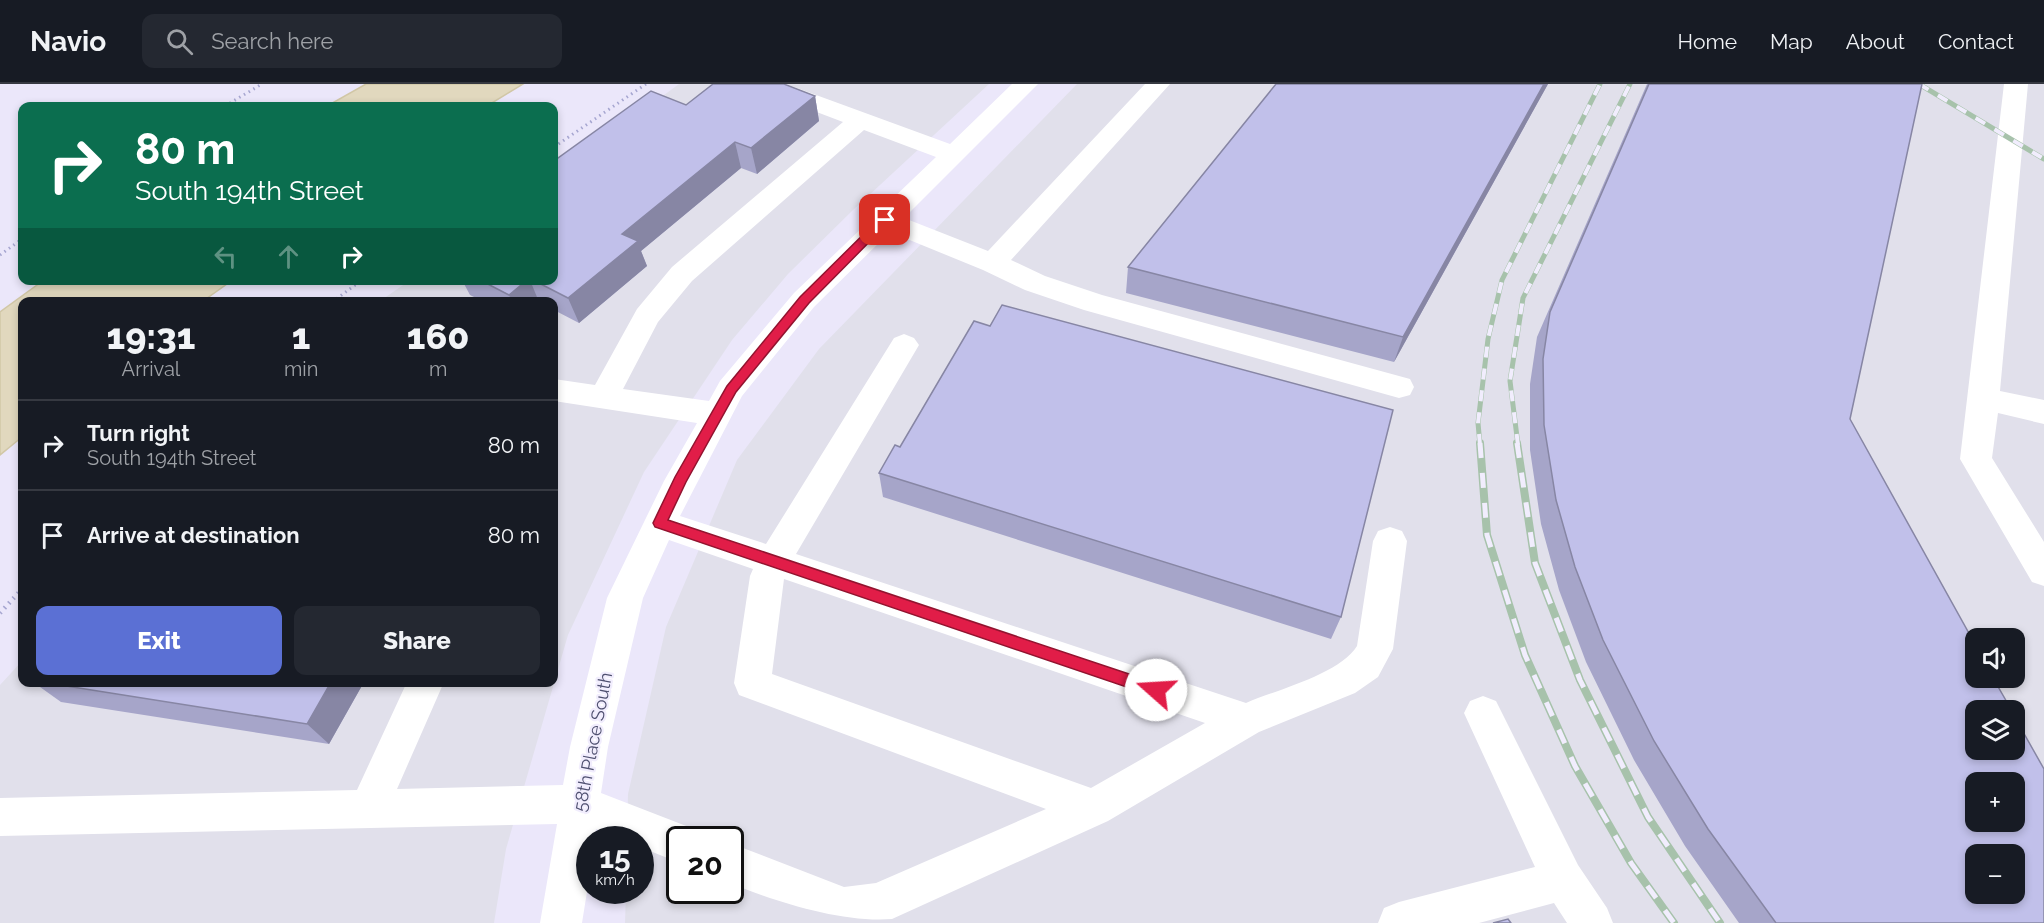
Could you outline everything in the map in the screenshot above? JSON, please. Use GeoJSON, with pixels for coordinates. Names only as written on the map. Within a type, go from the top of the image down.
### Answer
{"type":"FeatureCollection","features":[{"type":"Feature","properties":{"kind":"street"},"geometry":{"type":"LineString","coordinates":[[764,84],[952,154]]}},
{"type":"Feature","properties":{"kind":"street","name":"58th Place South"},"geometry":{"type":"LineString","coordinates":[[561,923],[589,747],[624,598],[680,481],[717,414],[731,389],[804,300],[1026,84]]}},
{"type":"Feature","properties":{"kind":"street"},"geometry":{"type":"LineString","coordinates":[[993,263],[1158,84]]}},
{"type":"Feature","properties":{"kind":"street"},"geometry":{"type":"LineString","coordinates":[[2016,84],[1977,459],[2044,572]]}},
{"type":"Feature","properties":{"kind":"street"},"geometry":{"type":"LineString","coordinates":[[603,397],[646,316],[682,273],[860,120]]}},
{"type":"Feature","properties":{"kind":"street"},"geometry":{"type":"LineString","coordinates":[[885,220],[993,263],[1035,283],[1094,303],[1399,387]]}},
{"type":"Feature","properties":{"kind":"street"},"geometry":{"type":"LineString","coordinates":[[904,345],[767,576],[752,683],[1094,808]]}},
{"type":"Feature","properties":{"kind":"street"},"geometry":{"type":"LineString","coordinates":[[558,391],[717,414]]}},
{"type":"Feature","properties":{"kind":"street"},"geometry":{"type":"LineString","coordinates":[[1984,399],[2044,412]]}},
{"type":"Feature","properties":{"kind":"street"},"geometry":{"type":"LineString","coordinates":[[660,523],[1246,720]]}},
{"type":"Feature","properties":{"kind":"street"},"geometry":{"type":"LineString","coordinates":[[744,869],[844,908],[877,904],[1094,808],[1246,720],[1342,681],[1365,666],[1375,650],[1390,541]]}},
{"type":"Feature","properties":{"kind":"street"},"geometry":{"type":"LineString","coordinates":[[369,808],[424,687]]}},
{"type":"Feature","properties":{"kind":"street"},"geometry":{"type":"LineString","coordinates":[[1483,713],[1563,880],[1592,923]]}},
{"type":"Feature","properties":{"kind":"street"},"geometry":{"type":"LineString","coordinates":[[0,817],[580,804],[666,838]]}},
{"type":"Feature","properties":{"kind":"street"},"geometry":{"type":"LineString","coordinates":[[1398,923],[1563,880]]}},
{"type":"Feature","properties":{"kind":"path"},"geometry":{"type":"LineString","coordinates":[[232,102],[262,84]]}},
{"type":"Feature","properties":{"kind":"path"},"geometry":{"type":"LineString","coordinates":[[558,144],[646,84]]}},
{"type":"Feature","properties":{"kind":"path"},"geometry":{"type":"LineString","coordinates":[[0,255],[18,242]]}},
{"type":"Feature","properties":{"kind":"path"},"geometry":{"type":"LineString","coordinates":[[339,297],[355,285]]}},
{"type":"Feature","properties":{"kind":"path"},"geometry":{"type":"LineString","coordinates":[[0,613],[18,594]]}},
{"type":"Feature","properties":{"kind":"shaded area"},"geometry":{"type":"Polygon","coordinates":[[[366,84],[523,84],[494,102],[334,102],[366,84]]]}},
{"type":"Feature","properties":{"kind":"shaded area"},"geometry":{"type":"Polygon","coordinates":[[[679,84],[989,84],[853,210],[788,274],[732,340],[644,472],[568,635],[558,670],[558,297],[386,297],[403,285],[558,285],[558,173],[679,84]]]}},
{"type":"Feature","properties":{"kind":"shaded area"},"geometry":{"type":"Polygon","coordinates":[[[1077,84],[2044,84],[2044,923],[625,923],[626,904],[654,904],[654,826],[627,826],[628,794],[666,627],[737,460],[819,349],[1077,84]]]}},
{"type":"Feature","properties":{"kind":"shaded area"},"geometry":{"type":"Polygon","coordinates":[[[37,285],[225,285],[209,297],[21,297],[37,285]]]}},
{"type":"Feature","properties":{"kind":"shaded area"},"geometry":{"type":"Polygon","coordinates":[[[18,299],[18,440],[0,455],[0,312],[18,299]]]}},
{"type":"Feature","properties":{"kind":"shaded area"},"geometry":{"type":"Polygon","coordinates":[[[18,665],[18,687],[553,687],[506,849],[494,923],[0,923],[0,685],[18,665]]]}},
{"type":"Feature","properties":{"kind":"building"},"geometry":{"type":"Polygon","coordinates":[[[713,84],[784,84],[815,96],[751,148],[735,142],[622,234],[638,241],[568,298],[543,285],[558,285],[558,158],[651,91],[686,105],[713,84]]]}},
{"type":"Feature","properties":{"kind":"building"},"geometry":{"type":"Polygon","coordinates":[[[1276,84],[1544,84],[1403,337],[1128,267],[1276,84]]]}},
{"type":"Feature","properties":{"kind":"building"},"geometry":{"type":"Polygon","coordinates":[[[1649,84],[1922,84],[1850,419],[1966,628],[1965,688],[1999,688],[2006,700],[1965,700],[1965,760],[2025,760],[2025,735],[2044,769],[2044,923],[1776,923],[1708,829],[1654,741],[1603,640],[1575,567],[1556,500],[1544,425],[1543,359],[1550,312],[1649,84]]]}},
{"type":"Feature","properties":{"kind":"building"},"geometry":{"type":"Polygon","coordinates":[[[490,285],[521,285],[509,295],[490,285]]]}},
{"type":"Feature","properties":{"kind":"building"},"geometry":{"type":"Polygon","coordinates":[[[1002,305],[1393,410],[1341,617],[879,473],[895,445],[900,447],[974,321],[990,326],[1002,305]]]}},
{"type":"Feature","properties":{"kind":"building"},"geometry":{"type":"Polygon","coordinates":[[[73,687],[328,687],[307,724],[73,687]]]}},
{"type":"Feature","properties":{"kind":"building"},"geometry":{"type":"Polygon","coordinates":[[[1508,919],[1511,923],[1493,923],[1508,919]]]}},
{"type":"Feature","properties":{"kind":"railway"},"geometry":{"type":"LineString","coordinates":[[1480,445],[1478,423],[1488,339],[1502,280],[1600,84]]}},
{"type":"Feature","properties":{"kind":"railway"},"geometry":{"type":"LineString","coordinates":[[1518,445],[1510,381],[1523,298],[1630,84]]}},
{"type":"Feature","properties":{"kind":"railway"},"geometry":{"type":"LineString","coordinates":[[1919,84],[2044,159]]}},
{"type":"Feature","properties":{"kind":"railway"},"geometry":{"type":"LineString","coordinates":[[1480,443],[1487,535],[1525,655],[1575,766],[1631,863],[1674,923]]}},
{"type":"Feature","properties":{"kind":"railway"},"geometry":{"type":"LineString","coordinates":[[1517,443],[1535,563],[1580,680],[1648,817],[1720,923]]}},
{"type":"Feature","properties":{"kind":"route"},"geometry":{"type":"LineString","coordinates":[[885,220],[804,300],[731,389],[680,481],[660,523],[1156,690]]}}]}
